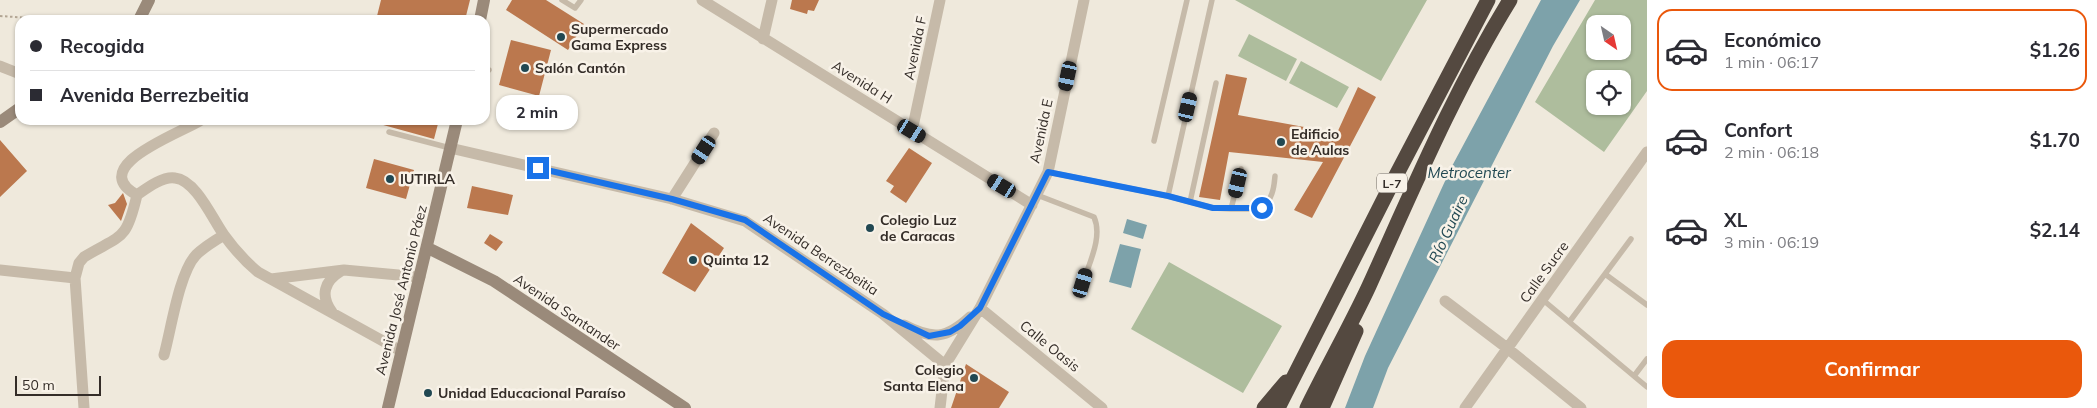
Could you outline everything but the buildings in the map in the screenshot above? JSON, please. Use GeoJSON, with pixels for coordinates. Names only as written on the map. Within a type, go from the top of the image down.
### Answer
{"type":"FeatureCollection","features":[{"type":"Feature","properties":{"kind":"highway","name":"L-7"},"geometry":{"type":"LineString","coordinates":[[1278,408],[1390,187],[1488,0]]}},
{"type":"Feature","properties":{"kind":"highway","name":"L-7"},"geometry":{"type":"LineString","coordinates":[[1307,408],[1368,288],[1438,132],[1494,26],[1510,0]]}},
{"type":"Feature","properties":{"kind":"highway"},"geometry":{"type":"LineString","coordinates":[[1322,408],[1355,334],[1368,288]]}},
{"type":"Feature","properties":{"kind":"highway"},"geometry":{"type":"LineString","coordinates":[[1264,408],[1298,368]]}},
{"type":"Feature","properties":{"kind":"street"},"geometry":{"type":"LineString","coordinates":[[142,15],[149,0]]}},
{"type":"Feature","properties":{"kind":"street"},"geometry":{"type":"LineString","coordinates":[[481,15],[484,0]]}},
{"type":"Feature","properties":{"kind":"street","name":"Avenida H"},"geometry":{"type":"LineString","coordinates":[[702,0],[912,131],[1034,200]]}},
{"type":"Feature","properties":{"kind":"street"},"geometry":{"type":"LineString","coordinates":[[763,39],[772,0]]}},
{"type":"Feature","properties":{"kind":"street","name":"Avenida F"},"geometry":{"type":"LineString","coordinates":[[912,131],[940,0]]}},
{"type":"Feature","properties":{"kind":"street","name":"Avenida E"},"geometry":{"type":"LineString","coordinates":[[944,365],[980,308],[1048,172],[1084,0]]}},
{"type":"Feature","properties":{"kind":"street"},"geometry":{"type":"LineString","coordinates":[[0,66],[15,72]]}},
{"type":"Feature","properties":{"kind":"street"},"geometry":{"type":"LineString","coordinates":[[0,122],[15,112]]}},
{"type":"Feature","properties":{"kind":"street"},"geometry":{"type":"LineString","coordinates":[[137,195],[128,190],[122,182],[128,162],[137,153],[191,125]]}},
{"type":"Feature","properties":{"kind":"street","name":"Avenida José Antonio Páez"},"geometry":{"type":"LineString","coordinates":[[388,408],[428,248],[456,125]]}},
{"type":"Feature","properties":{"kind":"street"},"geometry":{"type":"LineString","coordinates":[[672,199],[714,133]]}},
{"type":"Feature","properties":{"kind":"street","name":"Avenida Berrezbeitia"},"geometry":{"type":"LineString","coordinates":[[450,148],[672,199],[745,220],[883,314],[944,365]]}},
{"type":"Feature","properties":{"kind":"street","name":"Calle Sucre"},"geometry":{"type":"LineString","coordinates":[[1465,408],[1647,152]]}},
{"type":"Feature","properties":{"kind":"street"},"geometry":{"type":"LineString","coordinates":[[84,408],[75,278],[79,263],[84,257],[123,234],[128,227],[137,195],[168,178],[184,181],[203,202],[224,236],[248,264],[258,272],[401,351]]}},
{"type":"Feature","properties":{"kind":"street"},"geometry":{"type":"LineString","coordinates":[[164,355],[186,272],[195,256],[224,236]]}},
{"type":"Feature","properties":{"kind":"street","name":"Avenida Santander"},"geometry":{"type":"LineString","coordinates":[[428,248],[494,281],[685,408]]}},
{"type":"Feature","properties":{"kind":"street"},"geometry":{"type":"LineString","coordinates":[[0,270],[75,278]]}},
{"type":"Feature","properties":{"kind":"street"},"geometry":{"type":"LineString","coordinates":[[271,279],[344,270],[420,277]]}},
{"type":"Feature","properties":{"kind":"street"},"geometry":{"type":"LineString","coordinates":[[332,312],[326,305],[324,287],[332,276],[344,270]]}},
{"type":"Feature","properties":{"kind":"street"},"geometry":{"type":"LineString","coordinates":[[1445,301],[1508,348],[1581,408]]}},
{"type":"Feature","properties":{"kind":"street","name":"Avenida Berrezbeitia"},"geometry":{"type":"LineString","coordinates":[[883,314],[929,336],[950,332],[960,326],[980,308]]}},
{"type":"Feature","properties":{"kind":"street","name":"Calle Oasis"},"geometry":{"type":"LineString","coordinates":[[980,308],[1102,408]]}},
{"type":"Feature","properties":{"kind":"street"},"geometry":{"type":"LineString","coordinates":[[940,408],[944,365]]}},
{"type":"Feature","properties":{"kind":"lane"},"geometry":{"type":"LineString","coordinates":[[562,0],[575,8],[581,0]]}},
{"type":"Feature","properties":{"kind":"lane"},"geometry":{"type":"LineString","coordinates":[[1154,141],[1187,0]]}},
{"type":"Feature","properties":{"kind":"lane"},"geometry":{"type":"LineString","coordinates":[[1168,196],[1212,0]]}},
{"type":"Feature","properties":{"kind":"lane"},"geometry":{"type":"LineString","coordinates":[[1190,202],[1216,83]]}},
{"type":"Feature","properties":{"kind":"lane"},"geometry":{"type":"LineString","coordinates":[[389,132],[450,148]]}},
{"type":"Feature","properties":{"kind":"lane"},"geometry":{"type":"LineString","coordinates":[[1231,208],[1241,169]]}},
{"type":"Feature","properties":{"kind":"lane"},"geometry":{"type":"LineString","coordinates":[[1048,172],[1168,196],[1213,208],[1262,208],[1269,202],[1273,192],[1275,176]]}},
{"type":"Feature","properties":{"kind":"lane"},"geometry":{"type":"LineString","coordinates":[[1034,200],[1094,217],[1098,227],[1098,236],[1083,283]]}},
{"type":"Feature","properties":{"kind":"lane"},"geometry":{"type":"LineString","coordinates":[[1570,322],[1631,239]]}},
{"type":"Feature","properties":{"kind":"lane"},"geometry":{"type":"LineString","coordinates":[[1605,274],[1647,305]]}},
{"type":"Feature","properties":{"kind":"lane"},"geometry":{"type":"LineString","coordinates":[[1543,300],[1647,386]]}},
{"type":"Feature","properties":{"kind":"lane"},"geometry":{"type":"LineString","coordinates":[[1634,376],[1647,359]]}},
{"type":"Feature","properties":{"kind":"path"},"geometry":{"type":"LineString","coordinates":[[0,16],[15,17]]}},
{"type":"Feature","properties":{"kind":"green space"},"geometry":{"type":"Polygon","coordinates":[[[1235,0],[1427,0],[1381,81],[1235,0]]]}},
{"type":"Feature","properties":{"kind":"green space"},"geometry":{"type":"Polygon","coordinates":[[[1595,0],[1647,0],[1647,91],[1631,114],[1631,70],[1586,70],[1586,115],[1630,115],[1604,152],[1535,102],[1586,15],[1586,60],[1631,60],[1631,15],[1586,15],[1595,0]]]}},
{"type":"Feature","properties":{"kind":"green space"},"geometry":{"type":"Polygon","coordinates":[[[1249,34],[1297,59],[1286,81],[1238,56],[1249,34]]]}},
{"type":"Feature","properties":{"kind":"green space"},"geometry":{"type":"Polygon","coordinates":[[[1301,61],[1349,87],[1337,108],[1289,83],[1301,61]]]}},
{"type":"Feature","properties":{"kind":"green space"},"geometry":{"type":"Polygon","coordinates":[[[1169,262],[1282,326],[1243,393],[1131,329],[1169,262]]]}},
{"type":"Feature","properties":{"kind":"water","name":"Metrocenter"},"geometry":{"type":"Polygon","coordinates":[[[1541,0],[1580,0],[1553,46],[1388,368],[1373,408],[1345,408],[1365,356],[1451,168],[1541,0]]]}},
{"type":"Feature","properties":{"kind":"water"},"geometry":{"type":"Polygon","coordinates":[[[1127,219],[1147,225],[1143,239],[1123,233],[1127,219]]]}},
{"type":"Feature","properties":{"kind":"water"},"geometry":{"type":"Polygon","coordinates":[[[1120,244],[1141,249],[1131,288],[1109,282],[1120,244]]]}},
{"type":"Feature","properties":{"kind":"place","name":"Supermercado Gama Express"},"geometry":{"type":"Point","coordinates":[561,37]}},
{"type":"Feature","properties":{"kind":"place","name":"Salón Cantón"},"geometry":{"type":"Point","coordinates":[525,68]}},
{"type":"Feature","properties":{"kind":"place","name":"Edificio de Aulas"},"geometry":{"type":"Point","coordinates":[1281,142]}},
{"type":"Feature","properties":{"kind":"place","name":"IUTIRLA"},"geometry":{"type":"Point","coordinates":[390,179]}},
{"type":"Feature","properties":{"kind":"place","name":"Colegio Luz de Caracas"},"geometry":{"type":"Point","coordinates":[870,228]}},
{"type":"Feature","properties":{"kind":"place","name":"Quinta 12"},"geometry":{"type":"Point","coordinates":[693,260]}},
{"type":"Feature","properties":{"kind":"place","name":"Colegio Santa Elena"},"geometry":{"type":"Point","coordinates":[974,378]}},
{"type":"Feature","properties":{"kind":"place","name":"Unidad Educacional Paraíso"},"geometry":{"type":"Point","coordinates":[428,393]}},
{"type":"Feature","properties":{"kind":"route"},"geometry":{"type":"LineString","coordinates":[[538,168],[672,199],[745,220],[883,314],[919,333],[929,336],[940,336],[950,332],[960,326],[980,308],[1048,172],[1168,196],[1213,208],[1262,208]]}},
{"type":"Feature","properties":{"kind":"water label","name":"Río Guaire"},"geometry":{"type":"Point","coordinates":[1448,229]}}]}
